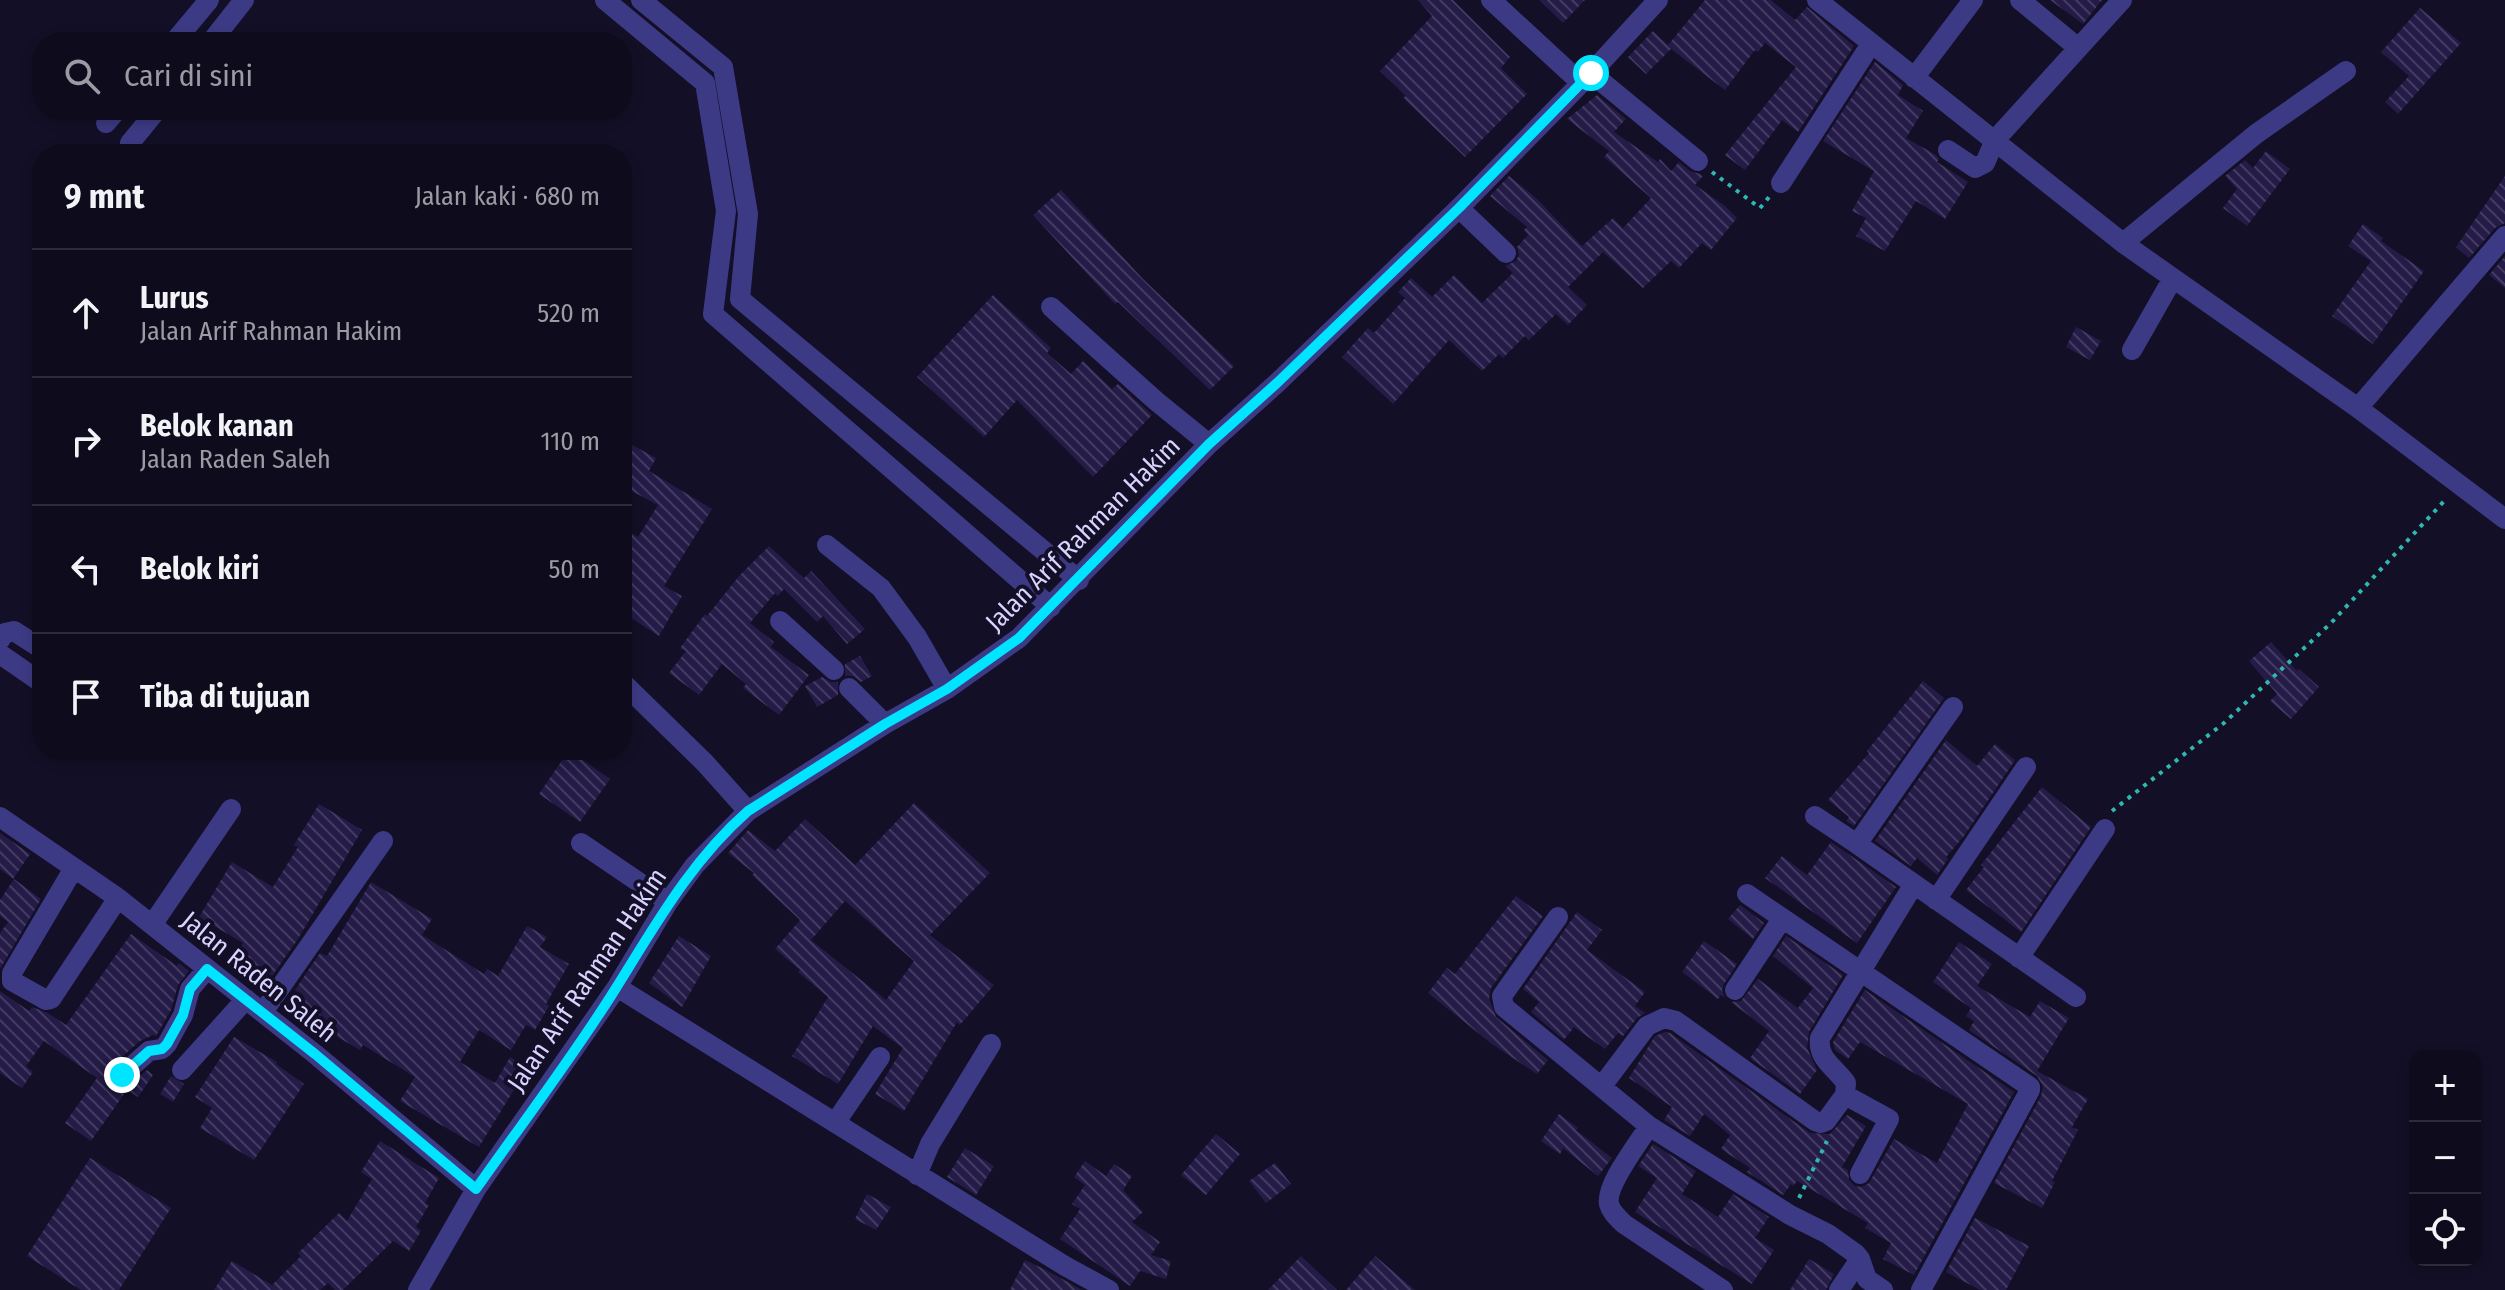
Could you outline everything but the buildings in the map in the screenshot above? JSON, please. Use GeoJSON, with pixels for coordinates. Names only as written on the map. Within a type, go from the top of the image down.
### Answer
{"type":"FeatureCollection","features":[{"type":"Feature","properties":{"kind":"street"},"geometry":{"type":"LineString","coordinates":[[182,32],[209,0]]}},
{"type":"Feature","properties":{"kind":"street"},"geometry":{"type":"LineString","coordinates":[[219,32],[244,0]]}},
{"type":"Feature","properties":{"kind":"street"},"geometry":{"type":"LineString","coordinates":[[605,0],[705,83],[726,211],[713,314],[1051,607]]}},
{"type":"Feature","properties":{"kind":"street"},"geometry":{"type":"LineString","coordinates":[[641,0],[723,67],[748,214],[740,299],[1079,580]]}},
{"type":"Feature","properties":{"kind":"street"},"geometry":{"type":"LineString","coordinates":[[1491,0],[1586,78],[1698,161]]}},
{"type":"Feature","properties":{"kind":"street","name":"Jalan Arif Rahman Hakim"},"geometry":{"type":"LineString","coordinates":[[418,1290],[476,1189],[617,987],[668,902],[695,865],[748,811],[885,724],[947,689],[1010,645],[1079,580],[1209,444],[1459,208],[1658,0]]}},
{"type":"Feature","properties":{"kind":"street"},"geometry":{"type":"LineString","coordinates":[[1817,0],[2123,243],[2358,408],[2505,519]]}},
{"type":"Feature","properties":{"kind":"street"},"geometry":{"type":"LineString","coordinates":[[1914,78],[1973,0]]}},
{"type":"Feature","properties":{"kind":"street"},"geometry":{"type":"LineString","coordinates":[[2020,0],[2077,47]]}},
{"type":"Feature","properties":{"kind":"street"},"geometry":{"type":"LineString","coordinates":[[1948,150],[1975,168],[1985,163],[1995,140],[2122,0]]}},
{"type":"Feature","properties":{"kind":"street"},"geometry":{"type":"LineString","coordinates":[[1781,183],[1871,44]]}},
{"type":"Feature","properties":{"kind":"street"},"geometry":{"type":"LineString","coordinates":[[2123,243],[2256,134],[2346,71]]}},
{"type":"Feature","properties":{"kind":"street"},"geometry":{"type":"LineString","coordinates":[[130,143],[149,120]]}},
{"type":"Feature","properties":{"kind":"street"},"geometry":{"type":"LineString","coordinates":[[1459,208],[1506,253]]}},
{"type":"Feature","properties":{"kind":"street"},"geometry":{"type":"LineString","coordinates":[[2358,408],[2505,236]]}},
{"type":"Feature","properties":{"kind":"street"},"geometry":{"type":"LineString","coordinates":[[2132,350],[2173,278]]}},
{"type":"Feature","properties":{"kind":"street"},"geometry":{"type":"LineString","coordinates":[[1051,307],[1209,444]]}},
{"type":"Feature","properties":{"kind":"street"},"geometry":{"type":"LineString","coordinates":[[827,545],[881,588],[917,637],[947,689]]}},
{"type":"Feature","properties":{"kind":"street"},"geometry":{"type":"LineString","coordinates":[[780,621],[834,670]]}},
{"type":"Feature","properties":{"kind":"street"},"geometry":{"type":"LineString","coordinates":[[0,640],[5,633],[14,631],[32,643]]}},
{"type":"Feature","properties":{"kind":"street"},"geometry":{"type":"LineString","coordinates":[[0,654],[32,676]]}},
{"type":"Feature","properties":{"kind":"street"},"geometry":{"type":"LineString","coordinates":[[849,688],[885,724]]}},
{"type":"Feature","properties":{"kind":"street"},"geometry":{"type":"LineString","coordinates":[[632,692],[705,763],[748,811]]}},
{"type":"Feature","properties":{"kind":"street"},"geometry":{"type":"LineString","coordinates":[[1857,844],[1953,707]]}},
{"type":"Feature","properties":{"kind":"street"},"geometry":{"type":"LineString","coordinates":[[1936,900],[2026,767]]}},
{"type":"Feature","properties":{"kind":"street"},"geometry":{"type":"LineString","coordinates":[[152,925],[231,809]]}},
{"type":"Feature","properties":{"kind":"street"},"geometry":{"type":"LineString","coordinates":[[1815,816],[2076,997]]}},
{"type":"Feature","properties":{"kind":"street","name":"Jalan Raden Saleh"},"geometry":{"type":"LineString","coordinates":[[0,817],[118,898],[263,1012],[476,1189]]}},
{"type":"Feature","properties":{"kind":"street"},"geometry":{"type":"LineString","coordinates":[[2019,958],[2103,824]]}},
{"type":"Feature","properties":{"kind":"street"},"geometry":{"type":"LineString","coordinates":[[263,1012],[383,841]]}},
{"type":"Feature","properties":{"kind":"street"},"geometry":{"type":"LineString","coordinates":[[581,843],[668,902]]}},
{"type":"Feature","properties":{"kind":"street"},"geometry":{"type":"LineString","coordinates":[[74,868],[12,973],[12,981],[46,1000],[51,999],[118,898]]}},
{"type":"Feature","properties":{"kind":"street"},"geometry":{"type":"LineString","coordinates":[[1602,1086],[1647,1026],[1664,1018],[1676,1021],[1815,1121],[1826,1121],[1840,1104],[1844,1079],[1823,1057],[1819,1046],[1826,1024],[1914,884]]}},
{"type":"Feature","properties":{"kind":"street"},"geometry":{"type":"LineString","coordinates":[[1747,894],[2030,1087],[1921,1290]]}},
{"type":"Feature","properties":{"kind":"street"},"geometry":{"type":"LineString","coordinates":[[1558,917],[1502,996],[1504,1007],[1649,1126],[1790,1215],[1828,1234],[1860,1259],[1867,1279],[1883,1290]]}},
{"type":"Feature","properties":{"kind":"street"},"geometry":{"type":"LineString","coordinates":[[1735,990],[1782,919]]}},
{"type":"Feature","properties":{"kind":"street"},"geometry":{"type":"LineString","coordinates":[[122,1075],[149,1051],[162,1049],[167,1044],[183,1015],[190,989],[207,969]]}},
{"type":"Feature","properties":{"kind":"street"},"geometry":{"type":"LineString","coordinates":[[617,987],[1106,1289]]}},
{"type":"Feature","properties":{"kind":"street"},"geometry":{"type":"LineString","coordinates":[[182,1070],[246,999]]}},
{"type":"Feature","properties":{"kind":"street"},"geometry":{"type":"LineString","coordinates":[[917,1175],[930,1144],[991,1044]]}},
{"type":"Feature","properties":{"kind":"street"},"geometry":{"type":"LineString","coordinates":[[835,1123],[880,1057]]}},
{"type":"Feature","properties":{"kind":"street"},"geometry":{"type":"LineString","coordinates":[[1840,1104],[1889,1119],[1860,1174]]}},
{"type":"Feature","properties":{"kind":"street"},"geometry":{"type":"LineString","coordinates":[[1649,1126],[1610,1187],[1608,1201],[1612,1212],[1624,1224],[1723,1290]]}},
{"type":"Feature","properties":{"kind":"street"},"geometry":{"type":"LineString","coordinates":[[1839,1290],[1860,1259]]}},
{"type":"Feature","properties":{"kind":"path"},"geometry":{"type":"LineString","coordinates":[[1698,161],[1760,208],[1781,183]]}},
{"type":"Feature","properties":{"kind":"path"},"geometry":{"type":"LineString","coordinates":[[2103,824],[2224,723],[2331,623],[2460,485]]}},
{"type":"Feature","properties":{"kind":"path"},"geometry":{"type":"LineString","coordinates":[[1790,1215],[1829,1138],[1840,1104]]}},
{"type":"Feature","properties":{"kind":"route"},"geometry":{"type":"LineString","coordinates":[[122,1075],[149,1051],[162,1049],[167,1044],[183,1015],[190,989],[207,969],[315,1054],[476,1189],[617,987],[668,902],[695,865],[730,827],[748,811],[885,724],[947,689],[1019,638],[1209,444],[1459,208],[1591,73]]}}]}
